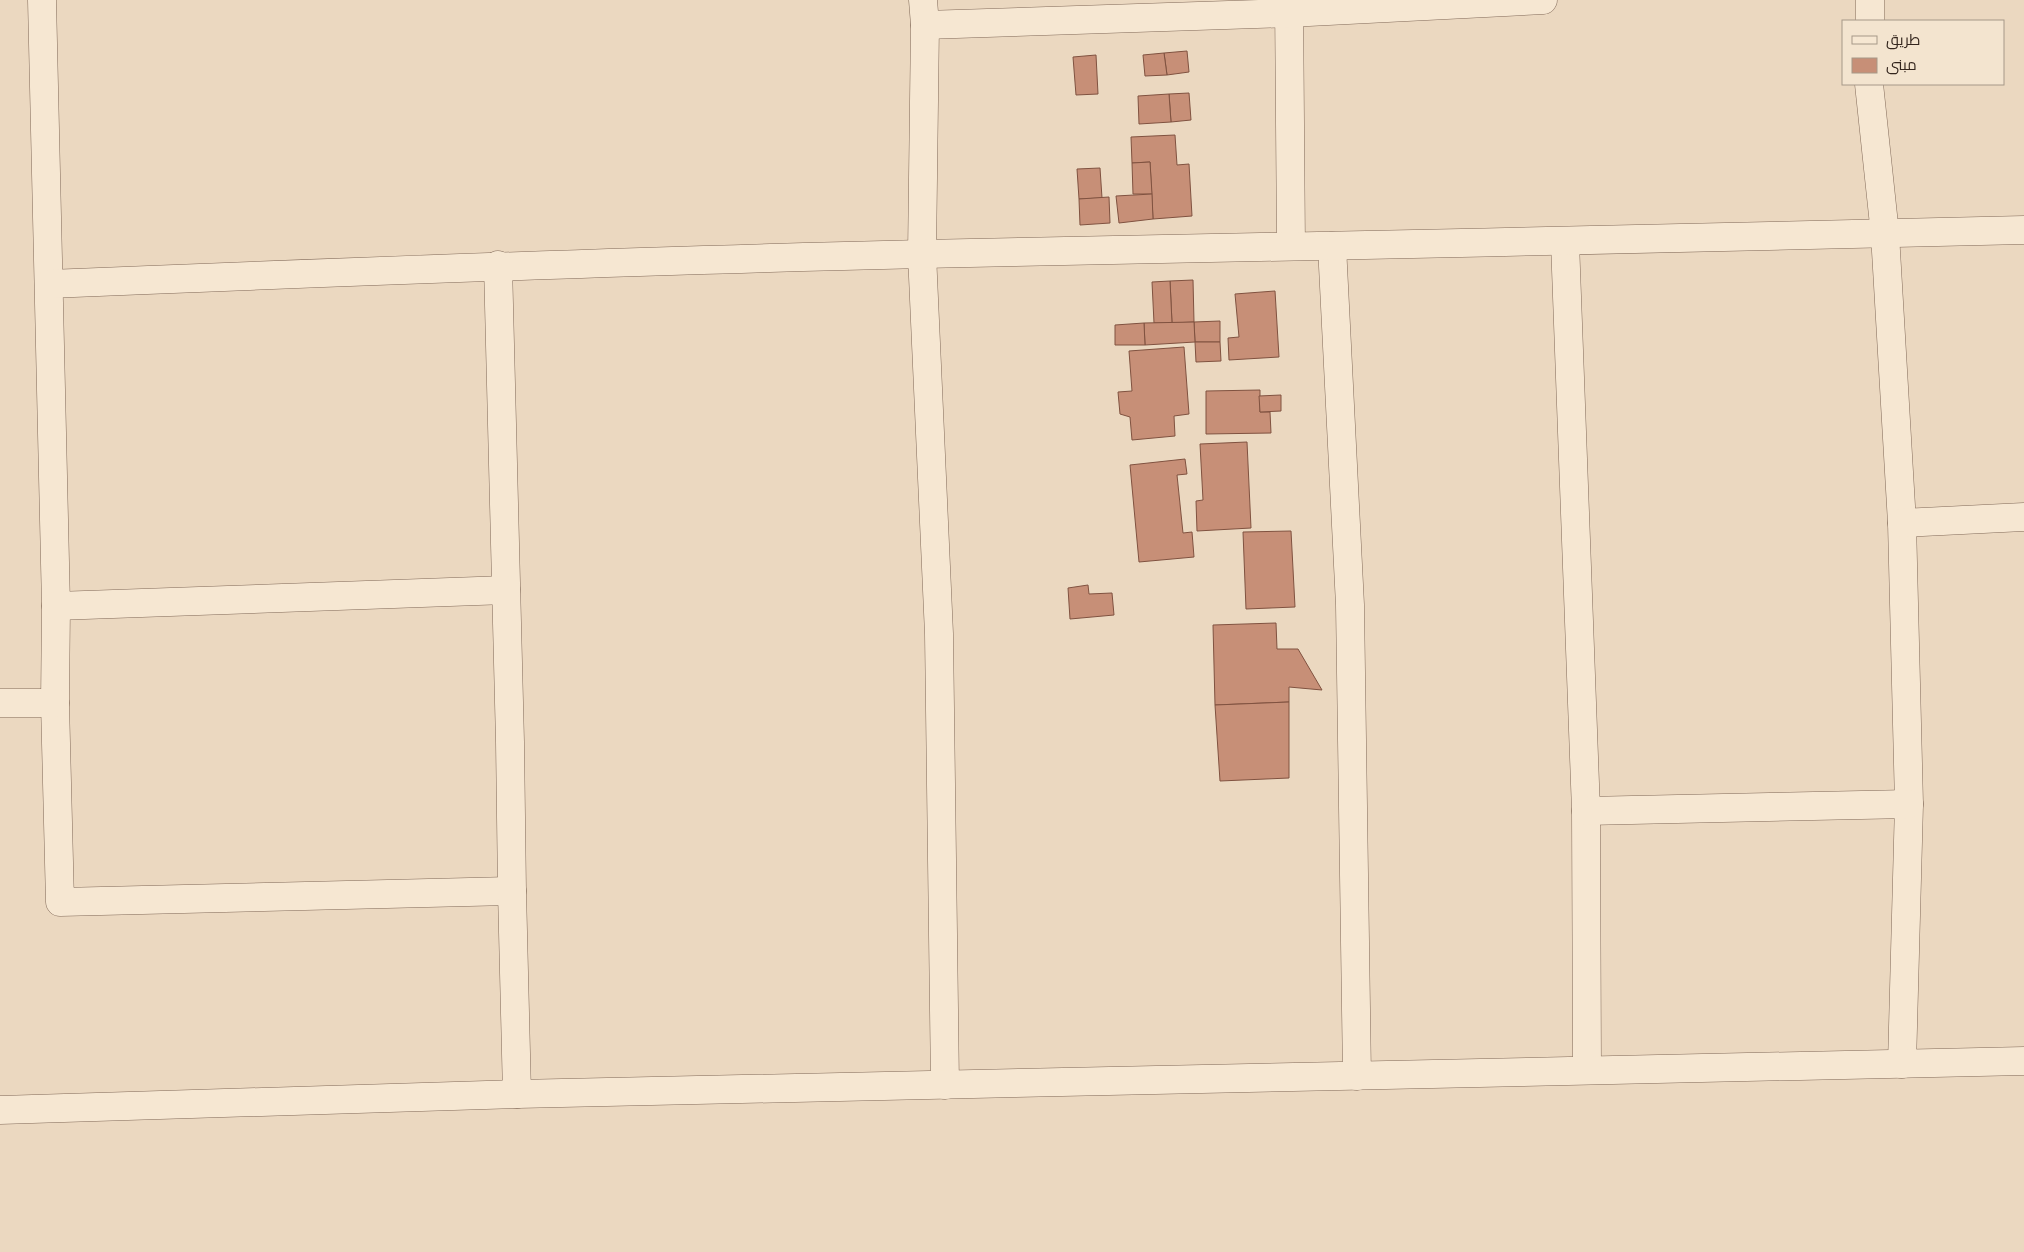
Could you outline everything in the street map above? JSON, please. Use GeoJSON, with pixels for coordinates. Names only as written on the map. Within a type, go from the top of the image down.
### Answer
{"type":"FeatureCollection","features":[{"type":"Feature","properties":{"kind":"street"},"geometry":{"type":"LineString","coordinates":[[42,0],[56,606],[55,703],[60,902],[512,891]]}},
{"type":"Feature","properties":{"kind":"street"},"geometry":{"type":"LineString","coordinates":[[945,1084],[939,634],[922,254],[924,13],[1289,7],[1543,0]]}},
{"type":"Feature","properties":{"kind":"street"},"geometry":{"type":"LineString","coordinates":[[1870,0],[1870,20]]}},
{"type":"Feature","properties":{"kind":"street"},"geometry":{"type":"LineString","coordinates":[[1289,7],[1291,246]]}},
{"type":"Feature","properties":{"kind":"street"},"geometry":{"type":"LineString","coordinates":[[1870,85],[1885,234],[1902,523],[1909,804],[1902,1064]]}},
{"type":"Feature","properties":{"kind":"street"},"geometry":{"type":"LineString","coordinates":[[49,284],[498,265],[2024,230]]}},
{"type":"Feature","properties":{"kind":"street"},"geometry":{"type":"LineString","coordinates":[[1565,242],[1586,811],[1588,1070]]}},
{"type":"Feature","properties":{"kind":"street"},"geometry":{"type":"LineString","coordinates":[[1332,246],[1350,604],[1356,1076]]}},
{"type":"Feature","properties":{"kind":"street"},"geometry":{"type":"LineString","coordinates":[[498,265],[517,1094]]}},
{"type":"Feature","properties":{"kind":"street"},"geometry":{"type":"LineString","coordinates":[[1902,523],[2024,517]]}},
{"type":"Feature","properties":{"kind":"street"},"geometry":{"type":"LineString","coordinates":[[56,606],[506,590]]}},
{"type":"Feature","properties":{"kind":"street"},"geometry":{"type":"LineString","coordinates":[[0,703],[55,703]]}},
{"type":"Feature","properties":{"kind":"street"},"geometry":{"type":"LineString","coordinates":[[1586,811],[1909,804]]}},
{"type":"Feature","properties":{"kind":"street"},"geometry":{"type":"LineString","coordinates":[[0,1110],[517,1094],[2024,1061]]}},
{"type":"Feature","properties":{"kind":"building"},"geometry":{"type":"Polygon","coordinates":[[[1187,51],[1189,72],[1167,75],[1164,53],[1187,51]]]}},
{"type":"Feature","properties":{"kind":"building"},"geometry":{"type":"Polygon","coordinates":[[[1164,53],[1167,75],[1145,76],[1143,55],[1164,53]]]}},
{"type":"Feature","properties":{"kind":"building"},"geometry":{"type":"Polygon","coordinates":[[[1096,55],[1098,94],[1076,95],[1073,57],[1096,55]]]}},
{"type":"Feature","properties":{"kind":"building"},"geometry":{"type":"Polygon","coordinates":[[[1189,93],[1191,120],[1171,122],[1169,94],[1189,93]]]}},
{"type":"Feature","properties":{"kind":"building"},"geometry":{"type":"Polygon","coordinates":[[[1169,94],[1171,122],[1139,124],[1138,96],[1169,94]]]}},
{"type":"Feature","properties":{"kind":"building"},"geometry":{"type":"Polygon","coordinates":[[[1175,135],[1177,165],[1189,164],[1192,216],[1153,219],[1150,162],[1132,163],[1131,137],[1175,135]]]}},
{"type":"Feature","properties":{"kind":"building"},"geometry":{"type":"Polygon","coordinates":[[[1150,162],[1152,194],[1133,194],[1132,163],[1150,162]]]}},
{"type":"Feature","properties":{"kind":"building"},"geometry":{"type":"Polygon","coordinates":[[[1100,168],[1102,198],[1079,199],[1077,169],[1100,168]]]}},
{"type":"Feature","properties":{"kind":"building"},"geometry":{"type":"Polygon","coordinates":[[[1152,194],[1153,219],[1119,223],[1116,196],[1152,194]]]}},
{"type":"Feature","properties":{"kind":"building"},"geometry":{"type":"Polygon","coordinates":[[[1109,197],[1110,223],[1080,225],[1079,199],[1109,197]]]}},
{"type":"Feature","properties":{"kind":"building"},"geometry":{"type":"Polygon","coordinates":[[[1193,280],[1194,322],[1172,323],[1170,281],[1193,280]]]}},
{"type":"Feature","properties":{"kind":"building"},"geometry":{"type":"Polygon","coordinates":[[[1170,281],[1172,323],[1154,323],[1152,282],[1170,281]]]}},
{"type":"Feature","properties":{"kind":"building"},"geometry":{"type":"Polygon","coordinates":[[[1275,291],[1279,357],[1229,360],[1228,338],[1239,337],[1235,294],[1275,291]]]}},
{"type":"Feature","properties":{"kind":"building"},"geometry":{"type":"Polygon","coordinates":[[[1220,321],[1220,342],[1195,342],[1194,322],[1220,321]]]}},
{"type":"Feature","properties":{"kind":"building"},"geometry":{"type":"Polygon","coordinates":[[[1194,322],[1195,342],[1145,345],[1144,323],[1194,322]]]}},
{"type":"Feature","properties":{"kind":"building"},"geometry":{"type":"Polygon","coordinates":[[[1144,323],[1145,345],[1115,345],[1115,325],[1144,323]]]}},
{"type":"Feature","properties":{"kind":"building"},"geometry":{"type":"Polygon","coordinates":[[[1195,342],[1220,342],[1221,361],[1196,362],[1195,342]]]}},
{"type":"Feature","properties":{"kind":"building"},"geometry":{"type":"Polygon","coordinates":[[[1184,347],[1189,414],[1174,416],[1175,436],[1132,440],[1130,417],[1120,414],[1118,392],[1132,391],[1129,351],[1184,347]]]}},
{"type":"Feature","properties":{"kind":"building"},"geometry":{"type":"Polygon","coordinates":[[[1260,390],[1260,412],[1270,412],[1271,433],[1206,434],[1206,391],[1260,390]]]}},
{"type":"Feature","properties":{"kind":"building"},"geometry":{"type":"Polygon","coordinates":[[[1281,395],[1281,411],[1260,412],[1259,396],[1281,395]]]}},
{"type":"Feature","properties":{"kind":"building"},"geometry":{"type":"Polygon","coordinates":[[[1247,442],[1251,528],[1197,531],[1196,501],[1203,500],[1200,444],[1247,442]]]}},
{"type":"Feature","properties":{"kind":"building"},"geometry":{"type":"Polygon","coordinates":[[[1185,459],[1187,474],[1177,475],[1183,533],[1192,532],[1194,557],[1139,562],[1130,465],[1185,459]]]}},
{"type":"Feature","properties":{"kind":"building"},"geometry":{"type":"Polygon","coordinates":[[[1291,531],[1295,607],[1246,609],[1243,532],[1291,531]]]}},
{"type":"Feature","properties":{"kind":"building"},"geometry":{"type":"Polygon","coordinates":[[[1088,585],[1089,594],[1112,593],[1114,615],[1070,619],[1068,588],[1088,585]]]}},
{"type":"Feature","properties":{"kind":"building"},"geometry":{"type":"Polygon","coordinates":[[[1276,623],[1277,649],[1298,649],[1322,690],[1289,687],[1289,702],[1215,705],[1213,625],[1276,623]]]}},
{"type":"Feature","properties":{"kind":"building"},"geometry":{"type":"Polygon","coordinates":[[[1289,702],[1289,778],[1220,781],[1215,705],[1289,702]]]}}]}
